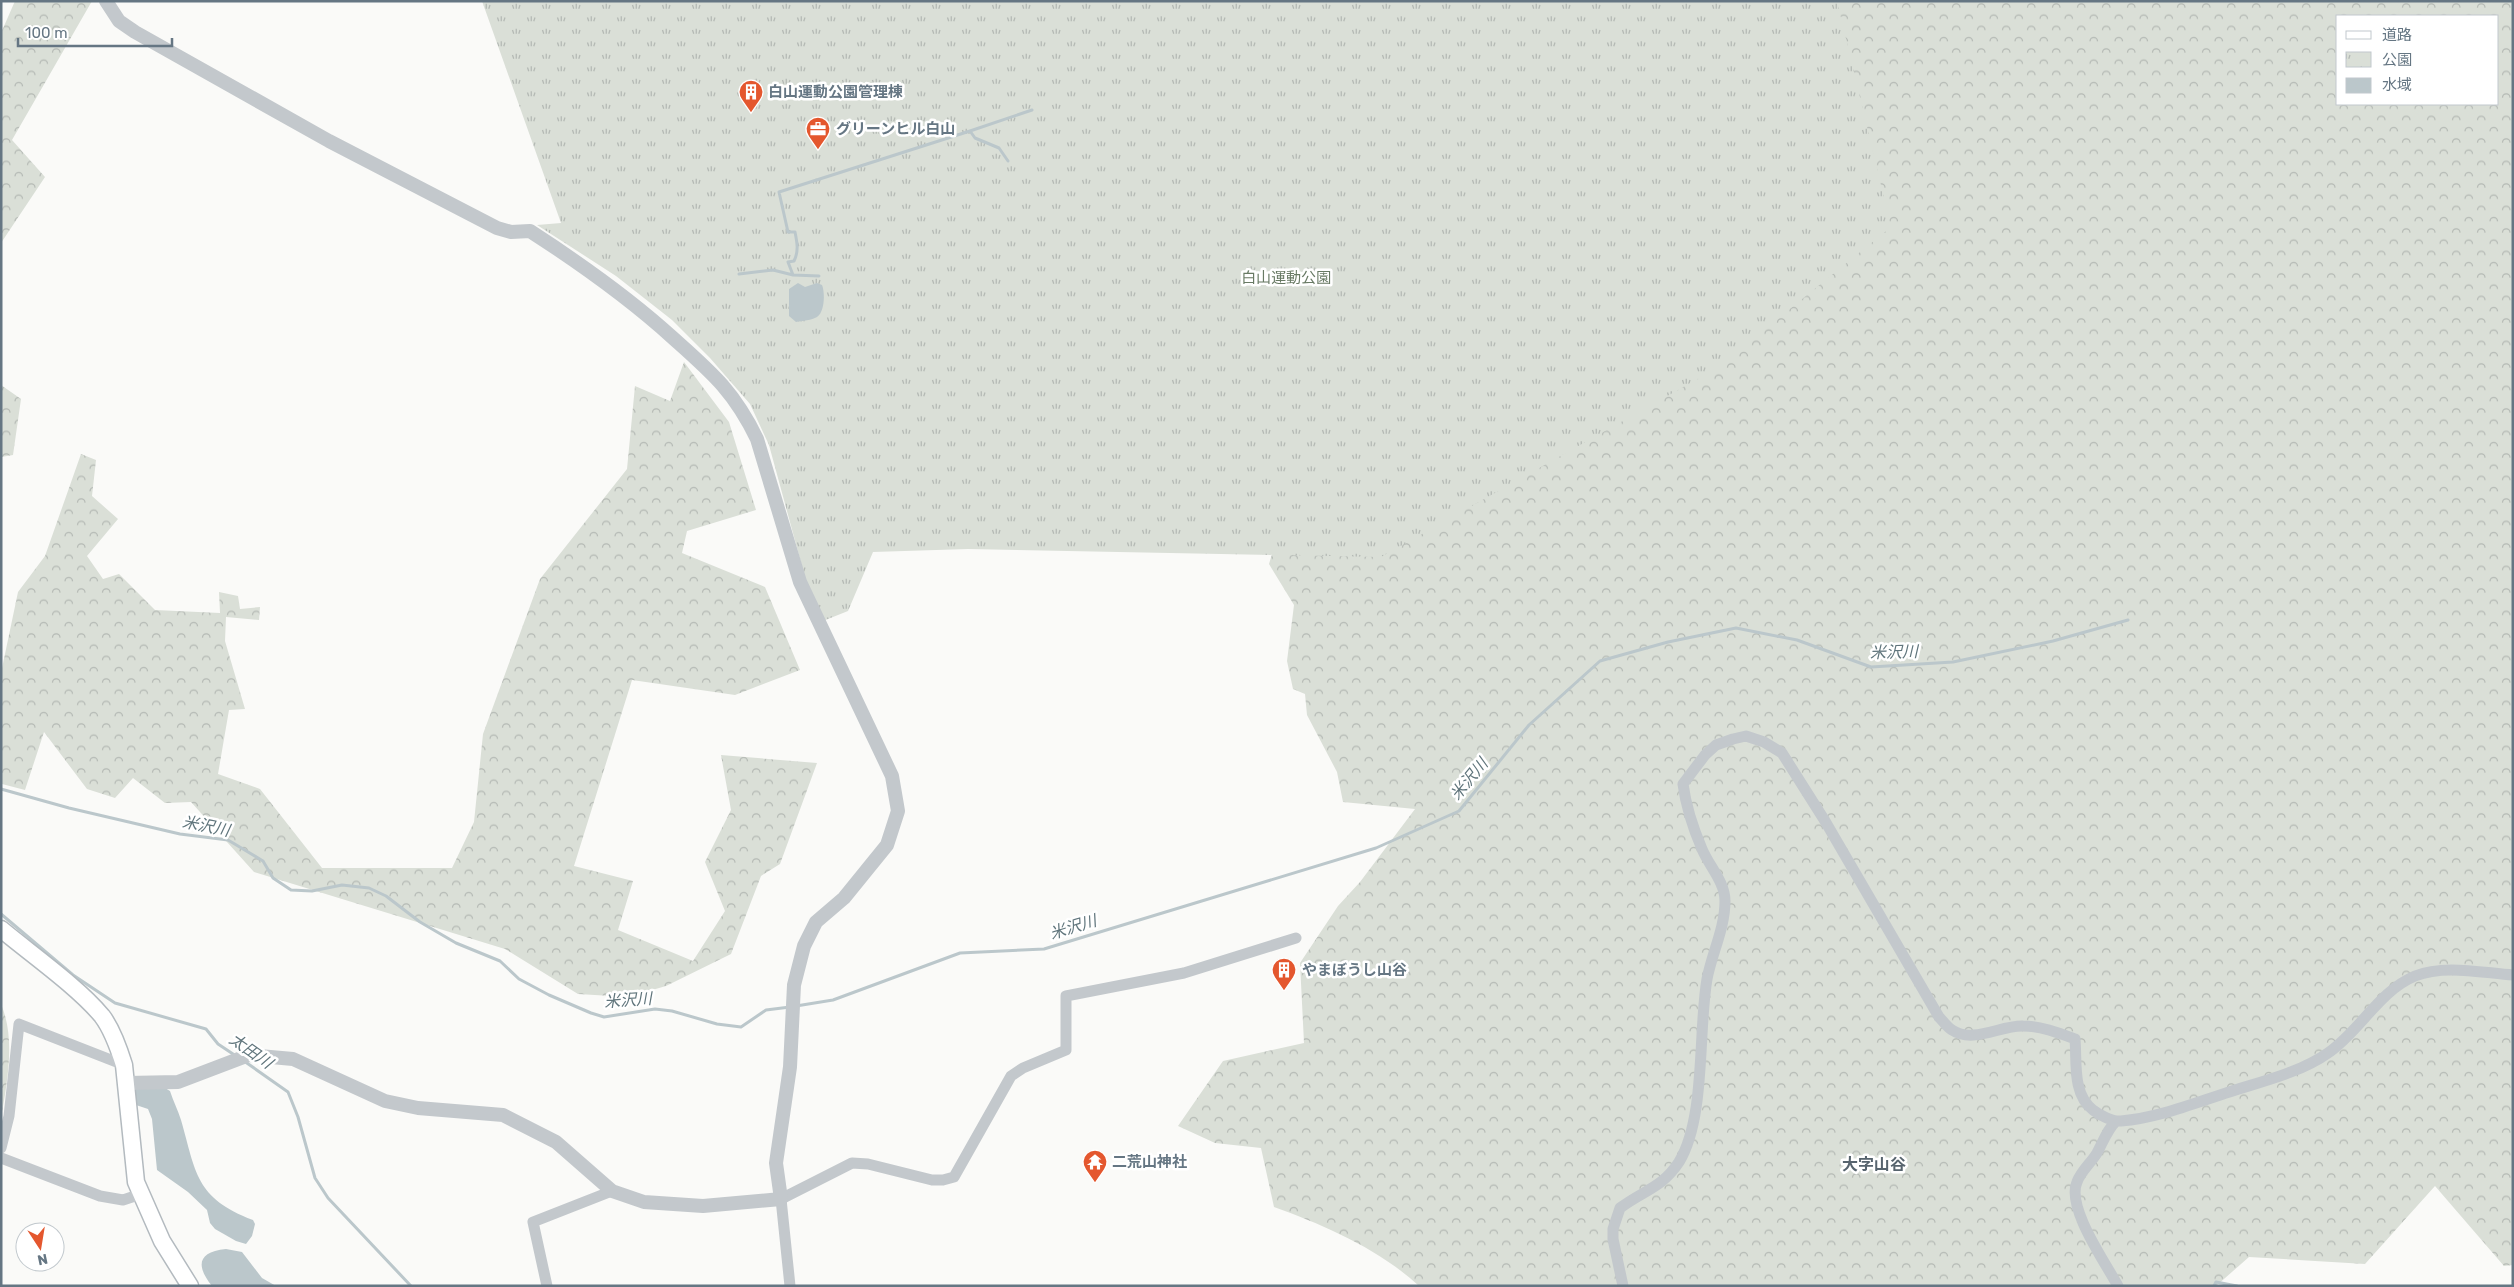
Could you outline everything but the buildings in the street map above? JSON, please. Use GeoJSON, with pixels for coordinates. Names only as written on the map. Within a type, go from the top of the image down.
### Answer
{"type":"FeatureCollection","features":[{"type":"Feature","properties":{"kind":"main road"},"geometry":{"type":"LineString","coordinates":[[1,930],[83,998],[102,1017],[119,1049],[127,1082],[136,1182],[162,1242],[190,1286]]}},
{"type":"Feature","properties":{"kind":"street"},"geometry":{"type":"LineString","coordinates":[[106,1],[119,21],[135,32],[329,141],[497,228],[511,232],[530,231],[634,303],[710,369],[746,417],[757,439],[800,582],[892,776],[898,811],[887,845],[844,898],[816,922],[804,946],[794,985],[790,1067],[776,1163],[790,1286]]}},
{"type":"Feature","properties":{"kind":"street"},"geometry":{"type":"LineString","coordinates":[[1623,1286],[1613,1240],[1613,1229],[1620,1208],[1661,1184],[1680,1160],[1691,1134],[1707,978],[1722,926],[1725,900],[1722,885],[1703,851],[1687,809],[1682,784],[1705,755],[1716,745],[1733,739],[1746,736],[1764,742],[1782,753],[1938,1016],[1952,1030],[1974,1036],[2008,1026],[2026,1026],[2048,1030],[2075,1039],[2077,1080],[2082,1098],[2092,1110],[2116,1121],[2162,1113],[2279,1075],[2326,1055],[2345,1041],[2393,990],[2415,976],[2437,970],[2513,975]]}},
{"type":"Feature","properties":{"kind":"street"},"geometry":{"type":"LineString","coordinates":[[127,1082],[178,1082],[249,1055],[293,1060],[385,1101],[418,1108],[503,1115],[556,1142],[612,1191],[644,1202],[703,1206],[781,1200],[852,1163],[868,1164],[932,1180],[954,1177],[1011,1076],[1023,1068],[1066,1050],[1066,996],[1184,973],[1296,938]]}},
{"type":"Feature","properties":{"kind":"street"},"geometry":{"type":"LineString","coordinates":[[1,1148],[9,1116],[19,1024],[124,1065]]}},
{"type":"Feature","properties":{"kind":"street"},"geometry":{"type":"LineString","coordinates":[[2116,1121],[2109,1128],[2097,1153],[2077,1181],[2074,1193],[2080,1216],[2118,1286]]}},
{"type":"Feature","properties":{"kind":"street"},"geometry":{"type":"LineString","coordinates":[[1,1158],[100,1196],[123,1200],[141,1194]]}},
{"type":"Feature","properties":{"kind":"street"},"geometry":{"type":"LineString","coordinates":[[547,1286],[532,1222],[612,1191]]}},
{"type":"Feature","properties":{"kind":"green space"},"geometry":{"type":"Polygon","coordinates":[[[15,1],[92,1],[12,140],[45,177],[1,243],[1,33],[15,1]]]}},
{"type":"Feature","properties":{"kind":"green space","name":"白山運動公園"},"geometry":{"type":"Polygon","coordinates":[[[482,1],[1837,1],[1891,227],[1717,368],[1381,557],[968,549],[873,552],[848,611],[823,621],[806,581],[769,445],[750,404],[710,358],[672,320],[616,276],[537,225],[561,223],[482,1]]]}},
{"type":"Feature","properties":{"kind":"green space"},"geometry":{"type":"Polygon","coordinates":[[[1070,1],[2513,1],[2513,1265],[2504,1266],[2435,1186],[2365,1264],[2249,1257],[2216,1286],[1419,1286],[1369,1249],[1331,1230],[1274,1207],[1261,1148],[1215,1143],[1178,1126],[1223,1061],[1304,1043],[1300,963],[1338,906],[1360,882],[1415,809],[1343,802],[1337,772],[1307,715],[1305,694],[1293,689],[1287,661],[1294,605],[1269,564],[1291,491],[1070,1]]]}},
{"type":"Feature","properties":{"kind":"green space"},"geometry":{"type":"Polygon","coordinates":[[[684,362],[729,422],[756,510],[687,531],[682,553],[765,587],[800,670],[735,695],[632,680],[574,866],[633,881],[618,930],[693,961],[725,911],[705,862],[731,810],[721,755],[817,763],[780,864],[761,876],[731,954],[666,986],[628,997],[578,994],[505,949],[254,872],[191,802],[165,803],[133,778],[115,798],[87,789],[44,732],[25,790],[2,784],[1,673],[18,592],[45,556],[81,454],[96,460],[92,496],[118,519],[87,556],[103,579],[119,574],[155,610],[220,613],[219,592],[238,596],[240,609],[260,607],[259,620],[226,617],[225,641],[245,709],[229,710],[218,774],[260,789],[322,868],[452,868],[474,822],[483,734],[540,579],[627,469],[635,386],[670,401],[684,362]]]}},
{"type":"Feature","properties":{"kind":"green space"},"geometry":{"type":"Polygon","coordinates":[[[1,385],[21,399],[13,455],[1,457],[1,385]]]}},
{"type":"Feature","properties":{"kind":"green space"},"geometry":{"type":"Polygon","coordinates":[[[1,1004],[8,1032],[9,1061],[1,1118],[1,1004]]]}},
{"type":"Feature","properties":{"kind":"water"},"geometry":{"type":"Polygon","coordinates":[[[798,283],[805,287],[817,283],[822,285],[824,302],[822,311],[817,317],[796,322],[789,316],[789,289],[798,283]]]}},
{"type":"Feature","properties":{"kind":"water"},"geometry":{"type":"Polygon","coordinates":[[[136,1088],[165,1088],[170,1091],[181,1120],[195,1169],[201,1181],[219,1202],[234,1212],[253,1220],[255,1224],[252,1236],[246,1244],[236,1241],[215,1229],[210,1223],[207,1210],[188,1192],[157,1170],[152,1119],[148,1109],[136,1105],[136,1088]]]}},
{"type":"Feature","properties":{"kind":"water"},"geometry":{"type":"Polygon","coordinates":[[[226,1249],[242,1252],[262,1278],[276,1286],[212,1286],[203,1272],[202,1261],[209,1253],[226,1249]]]}},
{"type":"Feature","properties":{"kind":"waterway"},"geometry":{"type":"LineString","coordinates":[[970,131],[1032,110]]}},
{"type":"Feature","properties":{"kind":"waterway"},"geometry":{"type":"LineString","coordinates":[[793,275],[788,262],[794,261],[796,257],[795,232],[788,232],[779,192],[970,131],[975,138],[999,148],[1008,161]]}},
{"type":"Feature","properties":{"kind":"waterway"},"geometry":{"type":"LineString","coordinates":[[739,274],[773,270],[793,275],[819,276]]}},
{"type":"Feature","properties":{"kind":"waterway","name":"米沢川"},"geometry":{"type":"LineString","coordinates":[[796,1006],[833,1000],[960,953],[1044,949],[1376,848],[1459,811],[1529,725],[1600,661],[1668,642],[1736,628],[1797,640],[1871,667],[1953,662],[2053,641],[2128,620]]}},
{"type":"Feature","properties":{"kind":"waterway","name":"米沢川"},"geometry":{"type":"LineString","coordinates":[[1,789],[69,808],[180,834],[228,840],[263,861],[273,878],[291,890],[312,891],[342,885],[369,888],[386,896],[420,922],[456,943],[500,961],[519,979],[549,995],[604,1017],[655,1009],[672,1011],[717,1024],[741,1027],[766,1010],[790,1007]]}},
{"type":"Feature","properties":{"kind":"waterway","name":"太田川"},"geometry":{"type":"LineString","coordinates":[[1,914],[73,975],[115,1003],[206,1029],[218,1044],[236,1056]]}},
{"type":"Feature","properties":{"kind":"waterway","name":"太田川"},"geometry":{"type":"LineString","coordinates":[[244,1061],[288,1092],[298,1117],[315,1178],[328,1198],[411,1286]]}},
{"type":"Feature","properties":{"kind":"waterway"},"geometry":{"type":"LineString","coordinates":[[2214,1286],[2216,1282],[2237,1286]]}},
{"type":"Feature","properties":{"kind":"place","name":"白山運動公園管理棟"},"geometry":{"type":"Point","coordinates":[751,113]}},
{"type":"Feature","properties":{"kind":"place","name":"グリーンヒル白山"},"geometry":{"type":"Point","coordinates":[818,150]}},
{"type":"Feature","properties":{"kind":"place","name":"やまぼうし山谷"},"geometry":{"type":"Point","coordinates":[1284,991]}},
{"type":"Feature","properties":{"kind":"place","name":"二荒山神社"},"geometry":{"type":"Point","coordinates":[1095,1183]}},
{"type":"Feature","properties":{"kind":"district","name":"大字山谷"},"geometry":{"type":"Point","coordinates":[1874,1164]}}]}
